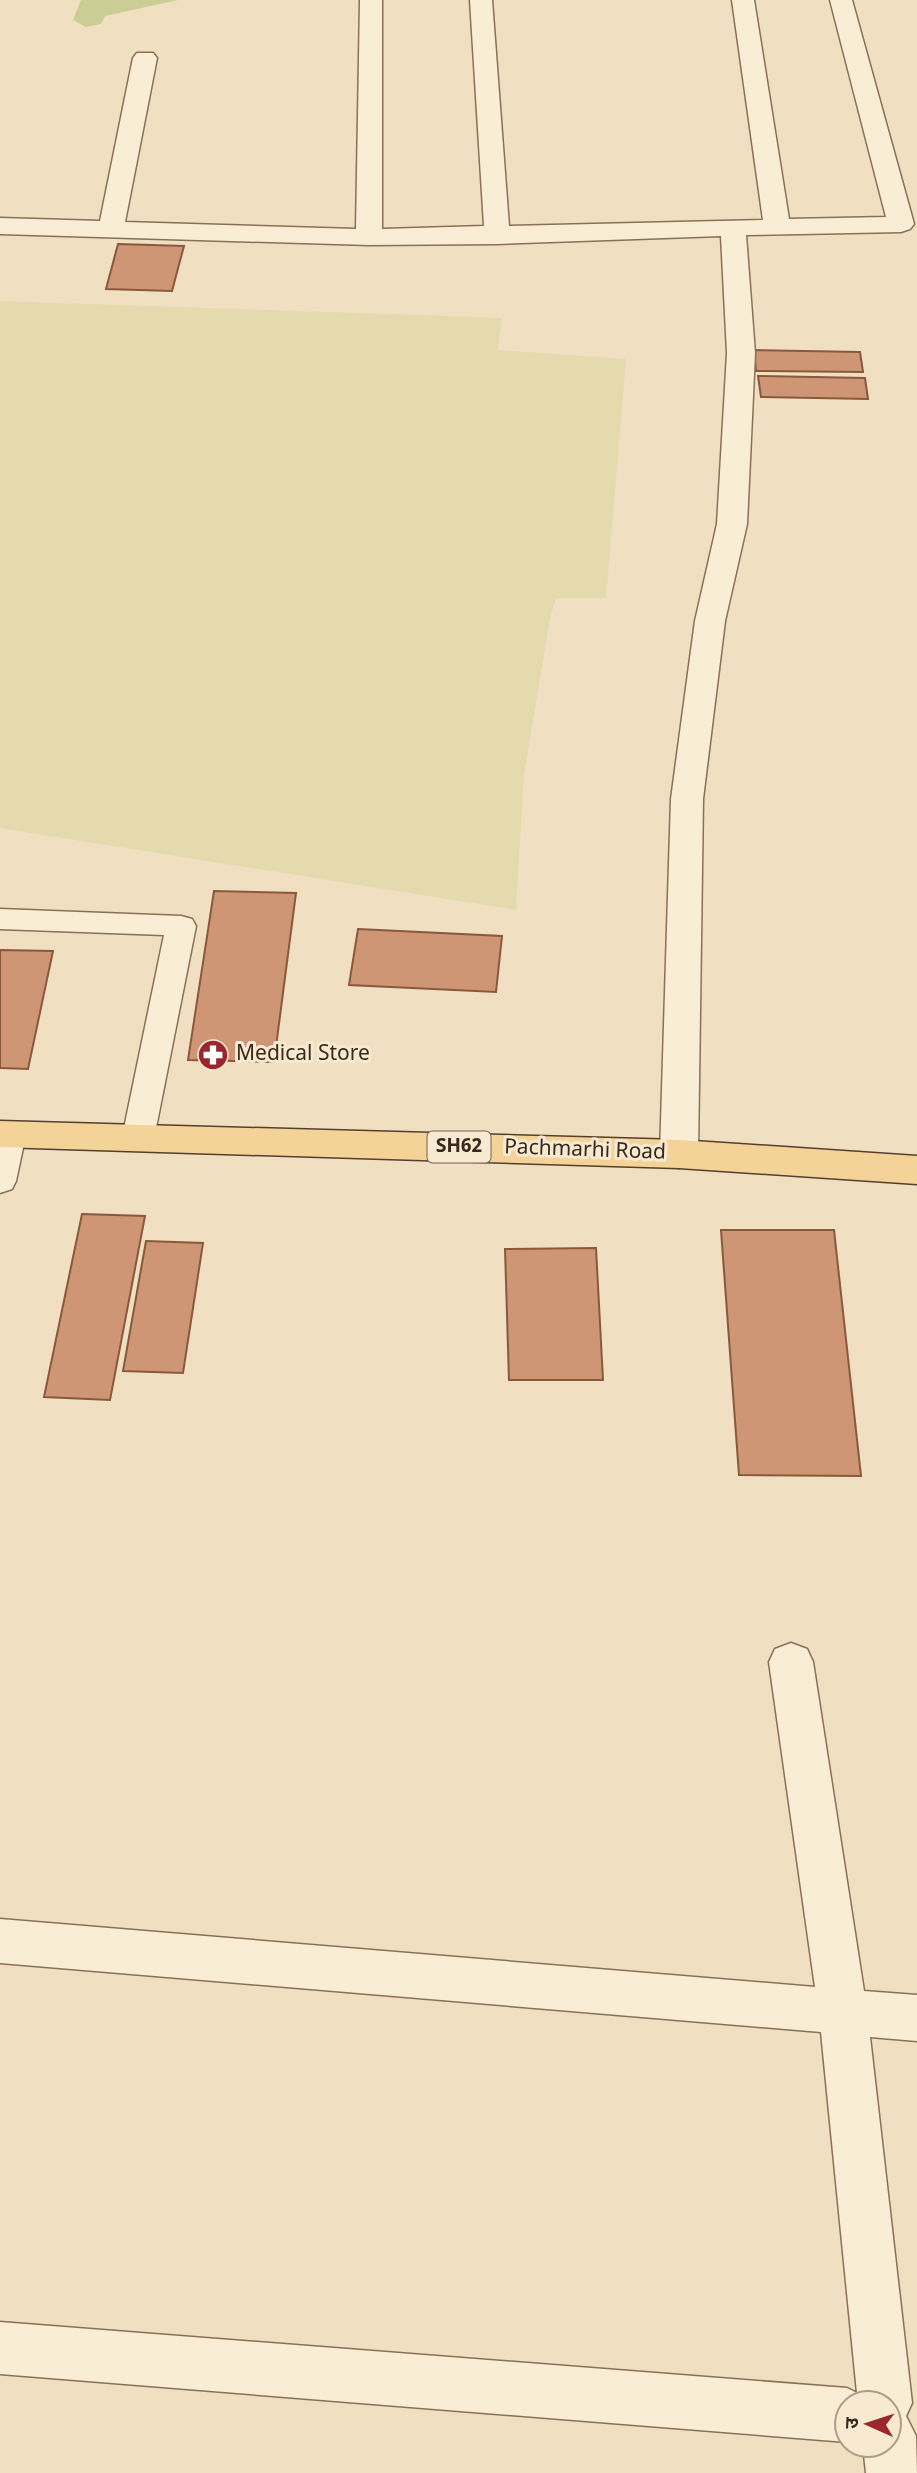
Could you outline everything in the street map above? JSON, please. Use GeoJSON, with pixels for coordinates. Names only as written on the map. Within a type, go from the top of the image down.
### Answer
{"type":"FeatureCollection","features":[{"type":"Feature","properties":{"kind":"main road","name":"Pachmarhi Road"},"geometry":{"type":"LineString","coordinates":[[5,1134],[679,1154],[917,1170]]}},
{"type":"Feature","properties":{"kind":"street"},"geometry":{"type":"LineString","coordinates":[[369,237],[371,0]]}},
{"type":"Feature","properties":{"kind":"street"},"geometry":{"type":"LineString","coordinates":[[481,0],[497,236]]}},
{"type":"Feature","properties":{"kind":"street"},"geometry":{"type":"LineString","coordinates":[[743,0],[777,226]]}},
{"type":"Feature","properties":{"kind":"street"},"geometry":{"type":"LineString","coordinates":[[0,226],[369,237],[909,224],[841,0]]}},
{"type":"Feature","properties":{"kind":"street"},"geometry":{"type":"LineString","coordinates":[[111,229],[145,58]]}},
{"type":"Feature","properties":{"kind":"street"},"geometry":{"type":"LineString","coordinates":[[679,1154],[687,799],[710,621],[732,524],[741,354],[733,228]]}},
{"type":"Feature","properties":{"kind":"street"},"geometry":{"type":"LineString","coordinates":[[791,1662],[843,2011],[884,2389]]}},
{"type":"Feature","properties":{"kind":"street"},"geometry":{"type":"LineString","coordinates":[[0,1941],[917,2018]]}},
{"type":"Feature","properties":{"kind":"street"},"geometry":{"type":"LineString","coordinates":[[0,2348],[833,2414]]}},
{"type":"Feature","properties":{"kind":"lane"},"geometry":{"type":"LineString","coordinates":[[0,919],[181,926],[138,1138]]}},
{"type":"Feature","properties":{"kind":"lane"},"geometry":{"type":"LineString","coordinates":[[0,1181],[5,1134]]}},
{"type":"Feature","properties":{"kind":"shaded area"},"geometry":{"type":"Polygon","coordinates":[[[0,301],[502,318],[498,350],[626,359],[606,598],[556,598],[550,618],[524,774],[516,910],[0,828],[0,301]]]}},
{"type":"Feature","properties":{"kind":"green space"},"geometry":{"type":"Polygon","coordinates":[[[81,0],[178,0],[105,16],[101,24],[86,27],[73,20],[81,0]]]}},
{"type":"Feature","properties":{"kind":"building"},"geometry":{"type":"Polygon","coordinates":[[[118,244],[184,246],[172,291],[106,289],[118,244]]]}},
{"type":"Feature","properties":{"kind":"building"},"geometry":{"type":"Polygon","coordinates":[[[754,350],[860,352],[863,372],[756,371],[754,350]]]}},
{"type":"Feature","properties":{"kind":"building"},"geometry":{"type":"Polygon","coordinates":[[[758,376],[865,378],[868,399],[761,397],[758,376]]]}},
{"type":"Feature","properties":{"kind":"building"},"geometry":{"type":"Polygon","coordinates":[[[214,891],[296,893],[274,1062],[188,1060],[214,891]]]}},
{"type":"Feature","properties":{"kind":"building"},"geometry":{"type":"Polygon","coordinates":[[[358,929],[502,936],[496,992],[349,985],[358,929]]]}},
{"type":"Feature","properties":{"kind":"building"},"geometry":{"type":"Polygon","coordinates":[[[0,950],[53,951],[28,1069],[0,1068],[0,950]]]}},
{"type":"Feature","properties":{"kind":"building"},"geometry":{"type":"Polygon","coordinates":[[[82,1214],[145,1216],[110,1400],[44,1397],[82,1214]]]}},
{"type":"Feature","properties":{"kind":"building"},"geometry":{"type":"Polygon","coordinates":[[[721,1230],[834,1230],[861,1476],[739,1475],[721,1230]]]}},
{"type":"Feature","properties":{"kind":"building"},"geometry":{"type":"Polygon","coordinates":[[[146,1241],[203,1243],[183,1373],[123,1371],[146,1241]]]}},
{"type":"Feature","properties":{"kind":"building"},"geometry":{"type":"Polygon","coordinates":[[[596,1248],[603,1380],[509,1380],[505,1249],[596,1248]]]}},
{"type":"Feature","properties":{"kind":"place","name":"Medical Store"},"geometry":{"type":"Point","coordinates":[213,1055]}}]}
